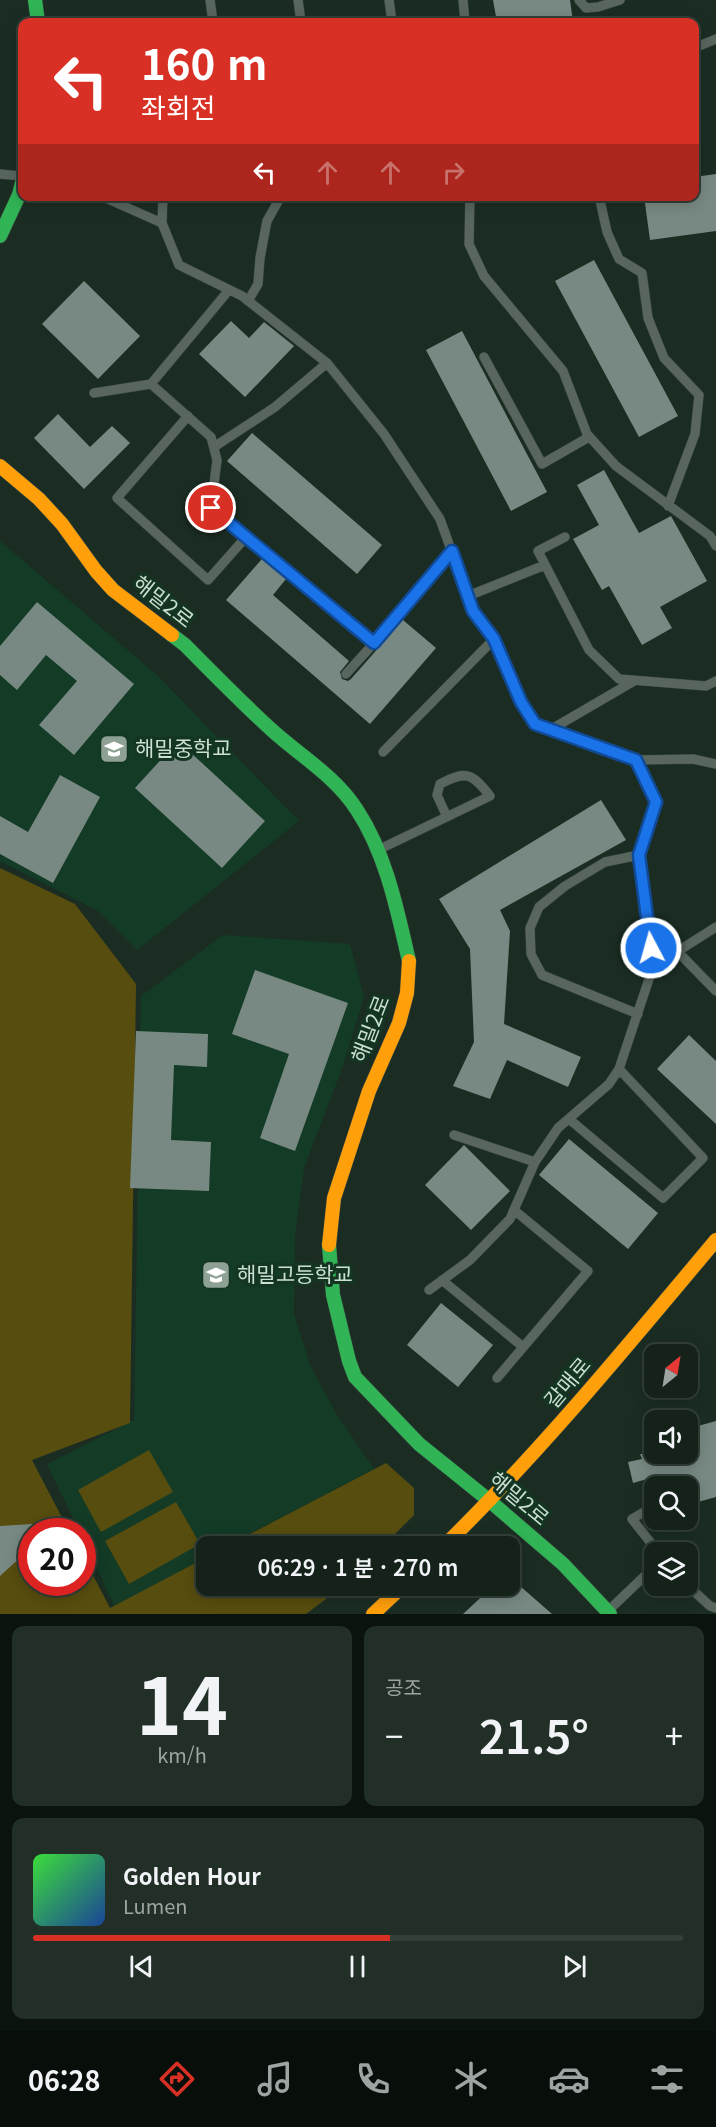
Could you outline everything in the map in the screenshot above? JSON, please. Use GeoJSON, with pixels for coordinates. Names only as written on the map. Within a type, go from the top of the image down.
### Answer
{"type":"FeatureCollection","features":[{"type":"Feature","properties":{"kind":"street"},"geometry":{"type":"LineString","coordinates":[[35,0],[37,18]]}},
{"type":"Feature","properties":{"kind":"street"},"geometry":{"type":"LineString","coordinates":[[0,236],[18,197]]}},
{"type":"Feature","properties":{"kind":"street","name":"해밀2로"},"geometry":{"type":"LineString","coordinates":[[0,466],[39,499],[62,524],[96,571],[113,590],[185,645],[274,732],[327,774],[357,809],[378,850],[396,903],[409,963],[407,993],[399,1023],[369,1090],[334,1198],[329,1249],[333,1295],[349,1361],[356,1377],[418,1444],[491,1502],[563,1564],[609,1612]]}},
{"type":"Feature","properties":{"kind":"street","name":"갈매로"},"geometry":{"type":"LineString","coordinates":[[455,1536],[491,1502],[564,1421],[716,1240]]}},
{"type":"Feature","properties":{"kind":"street"},"geometry":{"type":"LineString","coordinates":[[373,1614],[392,1596]]}},
{"type":"Feature","properties":{"kind":"lane"},"geometry":{"type":"LineString","coordinates":[[210,0],[212,18]]}},
{"type":"Feature","properties":{"kind":"lane"},"geometry":{"type":"LineString","coordinates":[[298,0],[300,18]]}},
{"type":"Feature","properties":{"kind":"lane"},"geometry":{"type":"LineString","coordinates":[[389,0],[391,18]]}},
{"type":"Feature","properties":{"kind":"lane"},"geometry":{"type":"LineString","coordinates":[[463,0],[465,18]]}},
{"type":"Feature","properties":{"kind":"lane"},"geometry":{"type":"LineString","coordinates":[[579,0],[586,8],[598,3],[620,0]]}},
{"type":"Feature","properties":{"kind":"lane"},"geometry":{"type":"LineString","coordinates":[[699,46],[716,39]]}},
{"type":"Feature","properties":{"kind":"lane"},"geometry":{"type":"LineString","coordinates":[[0,174],[18,176]]}},
{"type":"Feature","properties":{"kind":"lane"},"geometry":{"type":"LineString","coordinates":[[112,201],[162,223]]}},
{"type":"Feature","properties":{"kind":"lane"},"geometry":{"type":"LineString","coordinates":[[163,201],[162,223],[179,265],[248,301],[327,363],[384,434],[440,519],[473,611],[494,639],[521,702],[535,724],[636,760],[693,759],[716,764]]}},
{"type":"Feature","properties":{"kind":"lane"},"geometry":{"type":"LineString","coordinates":[[248,301],[258,284],[267,221],[277,201]]}},
{"type":"Feature","properties":{"kind":"lane"},"geometry":{"type":"LineString","coordinates":[[470,201],[469,244],[484,276],[562,371],[586,434],[616,466],[710,536],[716,546]]}},
{"type":"Feature","properties":{"kind":"lane"},"geometry":{"type":"LineString","coordinates":[[600,201],[607,232],[619,259],[642,273],[648,318],[664,358],[699,395],[695,434],[668,506]]}},
{"type":"Feature","properties":{"kind":"lane"},"geometry":{"type":"LineString","coordinates":[[94,393],[151,384],[229,290]]}},
{"type":"Feature","properties":{"kind":"lane"},"geometry":{"type":"LineString","coordinates":[[484,357],[542,464],[590,437]]}},
{"type":"Feature","properties":{"kind":"lane"},"geometry":{"type":"LineString","coordinates":[[214,447],[275,407],[327,363]]}},
{"type":"Feature","properties":{"kind":"lane"},"geometry":{"type":"LineString","coordinates":[[151,384],[211,437],[217,460],[211,508],[374,643]]}},
{"type":"Feature","properties":{"kind":"lane"},"geometry":{"type":"LineString","coordinates":[[188,416],[117,498],[208,580],[246,537]]}},
{"type":"Feature","properties":{"kind":"lane"},"geometry":{"type":"LineString","coordinates":[[565,537],[538,551],[589,650],[619,679],[706,686],[716,681]]}},
{"type":"Feature","properties":{"kind":"lane"},"geometry":{"type":"LineString","coordinates":[[346,674],[452,551]]}},
{"type":"Feature","properties":{"kind":"lane"},"geometry":{"type":"LineString","coordinates":[[468,596],[545,565]]}},
{"type":"Feature","properties":{"kind":"lane"},"geometry":{"type":"LineString","coordinates":[[383,752],[494,639]]}},
{"type":"Feature","properties":{"kind":"lane"},"geometry":{"type":"LineString","coordinates":[[550,730],[635,681]]}},
{"type":"Feature","properties":{"kind":"lane"},"geometry":{"type":"LineString","coordinates":[[429,1290],[470,1260],[510,1219],[535,1162],[558,1128],[609,1084],[619,1069],[653,967],[639,855],[656,802],[636,760]]}},
{"type":"Feature","properties":{"kind":"lane"},"geometry":{"type":"LineString","coordinates":[[378,850],[458,812],[490,796],[479,781],[468,775],[457,775],[440,784],[437,795],[447,817]]}},
{"type":"Feature","properties":{"kind":"lane"},"geometry":{"type":"LineString","coordinates":[[638,1014],[542,975],[531,954],[530,928],[539,907],[565,886],[605,862],[639,855]]}},
{"type":"Feature","properties":{"kind":"lane"},"geometry":{"type":"LineString","coordinates":[[653,967],[716,927]]}},
{"type":"Feature","properties":{"kind":"lane"},"geometry":{"type":"LineString","coordinates":[[678,951],[716,992]]}},
{"type":"Feature","properties":{"kind":"lane"},"geometry":{"type":"LineString","coordinates":[[569,1119],[663,1198],[703,1158],[619,1069]]}},
{"type":"Feature","properties":{"kind":"lane"},"geometry":{"type":"LineString","coordinates":[[454,1135],[535,1162]]}},
{"type":"Feature","properties":{"kind":"lane"},"geometry":{"type":"LineString","coordinates":[[497,1378],[588,1271],[514,1210]]}},
{"type":"Feature","properties":{"kind":"lane"},"geometry":{"type":"LineString","coordinates":[[442,1280],[523,1347]]}},
{"type":"Feature","properties":{"kind":"lane"},"geometry":{"type":"LineString","coordinates":[[644,1512],[632,1519],[650,1542]]}},
{"type":"Feature","properties":{"kind":"lane"},"geometry":{"type":"LineString","coordinates":[[609,1612],[644,1577]]}},
{"type":"Feature","properties":{"kind":"lane"},"geometry":{"type":"LineString","coordinates":[[698,1595],[710,1606],[716,1608]]}},
{"type":"Feature","properties":{"kind":"shaded area","name":"해밀중학교"},"geometry":{"type":"Polygon","coordinates":[[[0,541],[158,676],[299,821],[137,950],[98,911],[0,861],[0,541]]]}},
{"type":"Feature","properties":{"kind":"shaded area"},"geometry":{"type":"Polygon","coordinates":[[[0,868],[75,904],[136,984],[130,1423],[32,1460],[62,1518],[18,1518],[18,1596],[96,1596],[96,1581],[110,1608],[196,1563],[196,1596],[330,1596],[306,1614],[0,1614],[0,868]]]}},
{"type":"Feature","properties":{"kind":"shaded area","name":"해밀고등학교"},"geometry":{"type":"Polygon","coordinates":[[[223,935],[350,944],[364,997],[343,1066],[304,1168],[295,1235],[294,1314],[310,1365],[337,1415],[374,1469],[245,1536],[196,1536],[196,1563],[114,1606],[96,1567],[96,1518],[73,1518],[47,1464],[134,1420],[141,996],[223,935]]]}},
{"type":"Feature","properties":{"kind":"shaded area"},"geometry":{"type":"Polygon","coordinates":[[[149,1450],[173,1492],[101,1532],[96,1518],[93,1518],[78,1490],[149,1450]]]}},
{"type":"Feature","properties":{"kind":"shaded area"},"geometry":{"type":"Polygon","coordinates":[[[386,1463],[414,1488],[414,1515],[393,1536],[246,1536],[386,1463]]]}},
{"type":"Feature","properties":{"kind":"shaded area"},"geometry":{"type":"Polygon","coordinates":[[[176,1502],[196,1537],[196,1546],[129,1584],[105,1541],[176,1502]]]}},
{"type":"Feature","properties":{"kind":"building"},"geometry":{"type":"Polygon","coordinates":[[[493,0],[570,0],[572,18],[496,18],[493,0]]]}},
{"type":"Feature","properties":{"kind":"building"},"geometry":{"type":"Polygon","coordinates":[[[716,174],[716,231],[650,240],[645,201],[699,201],[699,176],[716,174]]]}},
{"type":"Feature","properties":{"kind":"building"},"geometry":{"type":"Polygon","coordinates":[[[594,260],[678,416],[639,437],[555,281],[594,260]]]}},
{"type":"Feature","properties":{"kind":"building"},"geometry":{"type":"Polygon","coordinates":[[[84,281],[140,336],[98,379],[42,324],[84,281]]]}},
{"type":"Feature","properties":{"kind":"building"},"geometry":{"type":"Polygon","coordinates":[[[231,321],[249,338],[264,322],[294,346],[245,397],[199,354],[231,321]]]}},
{"type":"Feature","properties":{"kind":"building"},"geometry":{"type":"Polygon","coordinates":[[[462,331],[547,492],[511,511],[426,350],[462,331]]]}},
{"type":"Feature","properties":{"kind":"building"},"geometry":{"type":"Polygon","coordinates":[[[58,414],[90,447],[112,426],[130,443],[84,489],[34,438],[58,414]]]}},
{"type":"Feature","properties":{"kind":"building"},"geometry":{"type":"Polygon","coordinates":[[[252,433],[382,545],[357,574],[227,461],[252,433]]]}},
{"type":"Feature","properties":{"kind":"building"},"geometry":{"type":"Polygon","coordinates":[[[604,470],[639,533],[671,516],[707,581],[660,607],[672,628],[642,645],[609,586],[602,590],[573,539],[599,525],[577,485],[604,470]]]}},
{"type":"Feature","properties":{"kind":"building"},"geometry":{"type":"Polygon","coordinates":[[[262,559],[286,579],[273,595],[349,661],[340,672],[342,679],[348,681],[351,679],[403,620],[436,648],[370,724],[226,600],[262,559]]]}},
{"type":"Feature","properties":{"kind":"building"},"geometry":{"type":"Polygon","coordinates":[[[37,602],[134,684],[74,755],[39,725],[77,681],[46,655],[17,690],[0,675],[0,646],[37,602]]]}},
{"type":"Feature","properties":{"kind":"building"},"geometry":{"type":"Polygon","coordinates":[[[178,741],[265,821],[222,868],[135,788],[178,741]]]}},
{"type":"Feature","properties":{"kind":"building"},"geometry":{"type":"Polygon","coordinates":[[[60,775],[100,797],[53,883],[0,854],[0,816],[28,832],[60,775]]]}},
{"type":"Feature","properties":{"kind":"building"},"geometry":{"type":"Polygon","coordinates":[[[601,800],[626,840],[500,910],[510,931],[504,1024],[581,1057],[568,1087],[507,1060],[490,1099],[453,1086],[474,1042],[470,949],[439,899],[601,800]]]}},
{"type":"Feature","properties":{"kind":"building"},"geometry":{"type":"Polygon","coordinates":[[[255,970],[348,1003],[295,1151],[260,1138],[289,1054],[232,1034],[255,970]]]}},
{"type":"Feature","properties":{"kind":"building"},"geometry":{"type":"Polygon","coordinates":[[[136,1031],[208,1034],[207,1067],[174,1065],[171,1140],[211,1142],[209,1191],[130,1188],[136,1031]]]}},
{"type":"Feature","properties":{"kind":"building"},"geometry":{"type":"Polygon","coordinates":[[[689,1035],[716,1061],[716,1124],[657,1069],[689,1035]]]}},
{"type":"Feature","properties":{"kind":"building"},"geometry":{"type":"Polygon","coordinates":[[[569,1139],[658,1213],[628,1249],[539,1175],[569,1139]]]}},
{"type":"Feature","properties":{"kind":"building"},"geometry":{"type":"Polygon","coordinates":[[[464,1145],[510,1191],[471,1230],[425,1185],[464,1145]]]}},
{"type":"Feature","properties":{"kind":"building"},"geometry":{"type":"Polygon","coordinates":[[[441,1303],[493,1345],[458,1387],[407,1345],[441,1303]]]}},
{"type":"Feature","properties":{"kind":"building"},"geometry":{"type":"Polygon","coordinates":[[[716,1421],[716,1497],[698,1502],[698,1476],[644,1476],[644,1480],[633,1483],[628,1462],[642,1459],[640,1454],[644,1454],[644,1464],[698,1464],[698,1426],[716,1421]]]}},
{"type":"Feature","properties":{"kind":"building"},"geometry":{"type":"Polygon","coordinates":[[[18,1525],[18,1560],[0,1576],[0,1526],[18,1525]]]}},
{"type":"Feature","properties":{"kind":"building"},"geometry":{"type":"Polygon","coordinates":[[[520,1586],[552,1614],[463,1614],[482,1596],[520,1596],[520,1586]]]}},
{"type":"Feature","properties":{"kind":"traffic: fast"},"geometry":{"type":"LineString","coordinates":[[35,0],[37,18]]}},
{"type":"Feature","properties":{"kind":"traffic: fast"},"geometry":{"type":"LineString","coordinates":[[0,236],[18,197]]}},
{"type":"Feature","properties":{"kind":"traffic: fast"},"geometry":{"type":"LineString","coordinates":[[172,635],[262,721],[329,777],[349,798],[367,827],[383,863],[409,961]]}},
{"type":"Feature","properties":{"kind":"traffic: fast"},"geometry":{"type":"LineString","coordinates":[[329,1245],[333,1295],[355,1377],[419,1444],[563,1564],[610,1614]]}},
{"type":"Feature","properties":{"kind":"traffic: slow"},"geometry":{"type":"LineString","coordinates":[[0,466],[39,499],[62,524],[96,571],[113,590],[172,635]]}},
{"type":"Feature","properties":{"kind":"traffic: slow"},"geometry":{"type":"LineString","coordinates":[[329,1245],[334,1198],[369,1091],[399,1023],[407,993],[409,961]]}},
{"type":"Feature","properties":{"kind":"traffic: slow"},"geometry":{"type":"LineString","coordinates":[[454,1536],[550,1435],[716,1240]]}},
{"type":"Feature","properties":{"kind":"traffic: slow"},"geometry":{"type":"LineString","coordinates":[[373,1614],[392,1596]]}},
{"type":"Feature","properties":{"kind":"place","name":"해밀중학교"},"geometry":{"type":"Point","coordinates":[114,749]}},
{"type":"Feature","properties":{"kind":"place","name":"해밀고등학교"},"geometry":{"type":"Point","coordinates":[216,1275]}},
{"type":"Feature","properties":{"kind":"route"},"geometry":{"type":"LineString","coordinates":[[211,508],[374,643],[452,551],[473,611],[494,639],[521,702],[535,724],[636,760],[649,783],[656,802],[639,855],[651,948]]}}]}
